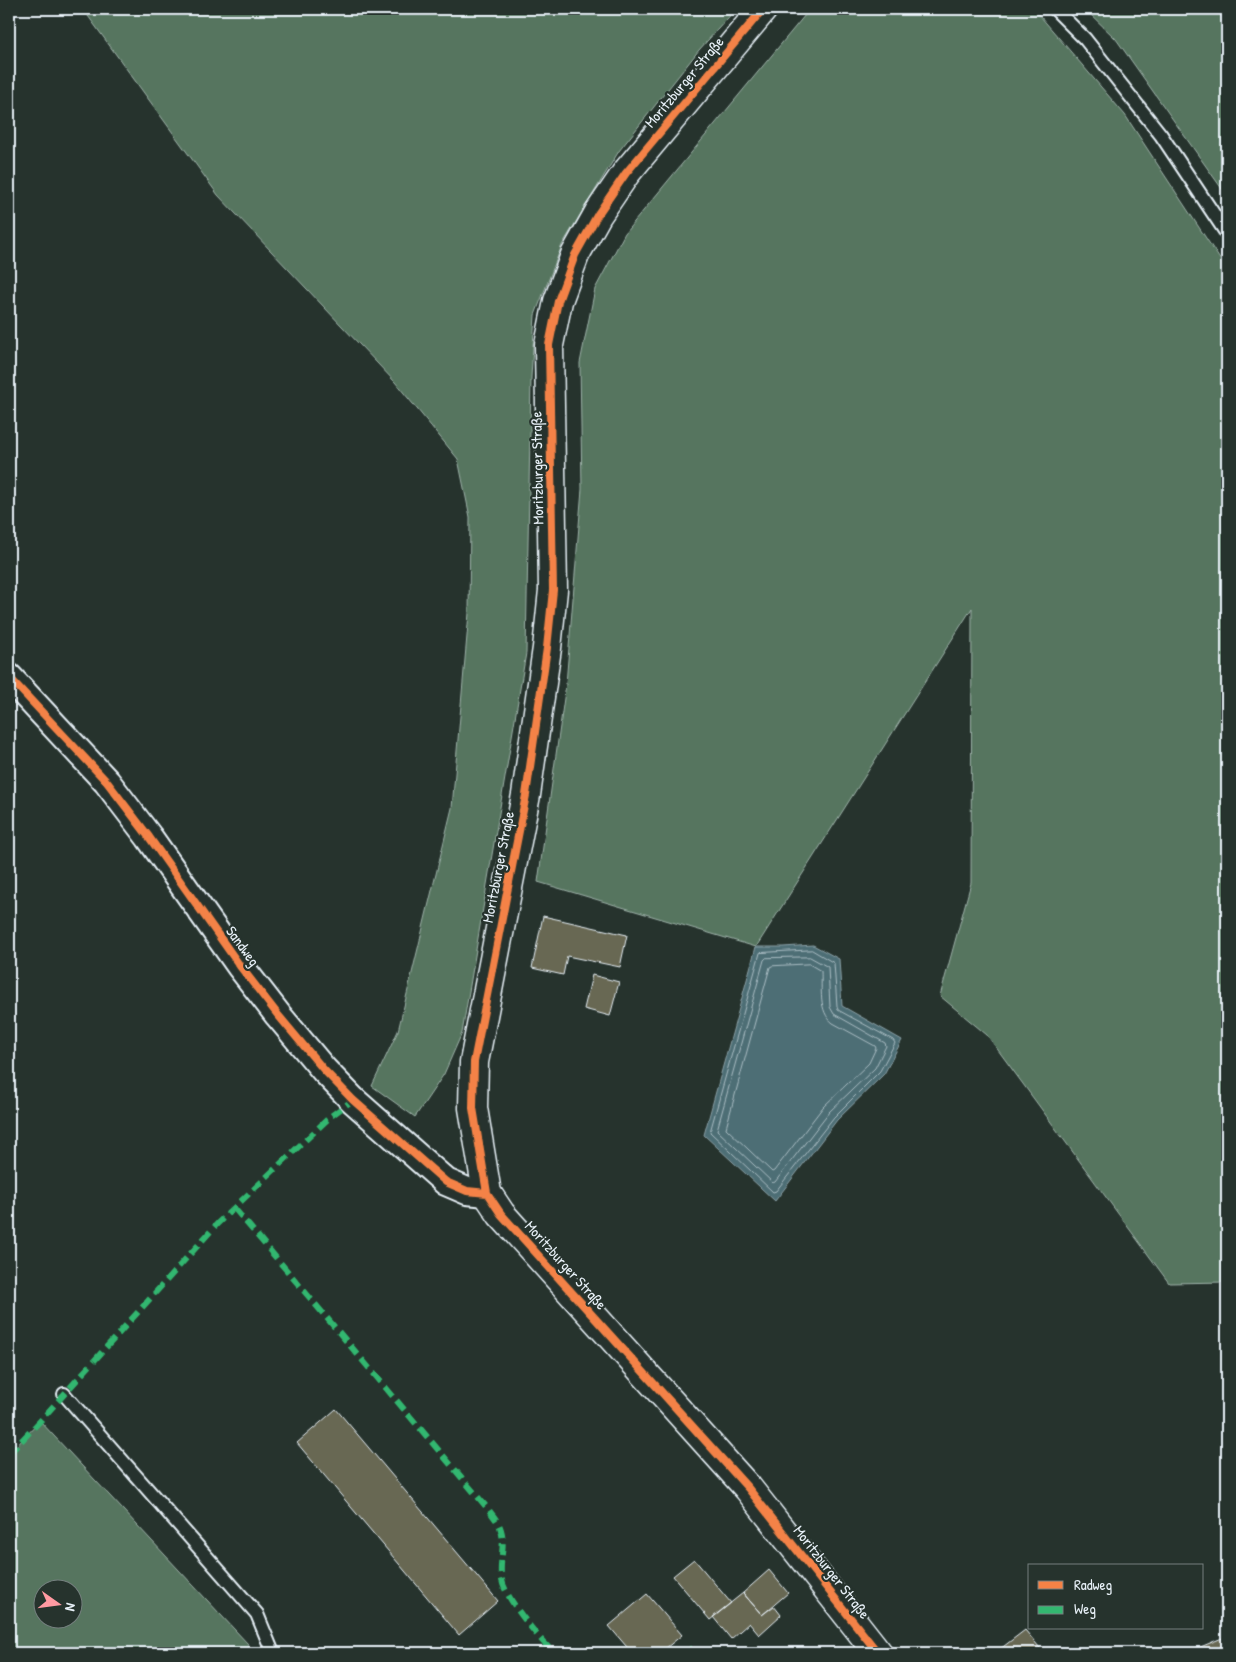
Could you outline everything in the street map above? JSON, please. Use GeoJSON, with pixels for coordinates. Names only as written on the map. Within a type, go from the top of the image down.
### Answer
{"type":"FeatureCollection","features":[{"type":"Feature","properties":{"kind":"street","name":"Moritzburger Straße"},"geometry":{"type":"LineString","coordinates":[[764,9],[626,173],[598,214],[575,255],[558,301],[549,345],[553,590],[547,648],[526,795],[474,1062],[473,1108],[487,1193],[502,1214],[748,1488],[878,1653]]}},
{"type":"Feature","properties":{"kind":"street","name":"Sandweg"},"geometry":{"type":"LineString","coordinates":[[9,677],[107,782],[149,836],[240,966],[324,1070],[353,1100],[446,1182],[468,1191],[487,1193]]}},
{"type":"Feature","properties":{"kind":"lane"},"geometry":{"type":"LineString","coordinates":[[1055,9],[1085,39],[1161,134],[1227,234]]}},
{"type":"Feature","properties":{"kind":"lane"},"geometry":{"type":"LineString","coordinates":[[64,1394],[257,1614],[273,1653]]}},
{"type":"Feature","properties":{"kind":"green space"},"geometry":{"type":"Polygon","coordinates":[[[83,9],[736,9],[699,50],[619,151],[562,245],[535,315],[531,377],[526,653],[462,1033],[444,1074],[415,1117],[372,1086],[398,1031],[452,808],[469,613],[470,517],[458,459],[395,382],[218,195],[83,9]]]}},
{"type":"Feature","properties":{"kind":"green space"},"geometry":{"type":"Polygon","coordinates":[[[810,9],[1034,9],[1125,115],[1227,270],[1227,1282],[1169,1283],[987,1035],[940,996],[971,883],[972,608],[756,947],[538,882],[566,684],[582,489],[580,363],[595,289],[625,233],[810,9]]]}},
{"type":"Feature","properties":{"kind":"green space"},"geometry":{"type":"Polygon","coordinates":[[[1085,9],[1227,9],[1227,196],[1116,39],[1085,9]]]}},
{"type":"Feature","properties":{"kind":"green space"},"geometry":{"type":"Polygon","coordinates":[[[40,1421],[248,1644],[250,1653],[9,1653],[9,1454],[40,1421]]]}},
{"type":"Feature","properties":{"kind":"water"},"geometry":{"type":"Polygon","coordinates":[[[813,945],[839,959],[842,1006],[902,1040],[884,1074],[837,1120],[775,1201],[704,1135],[756,947],[813,945]]]}},
{"type":"Feature","properties":{"kind":"building"},"geometry":{"type":"Polygon","coordinates":[[[543,916],[627,935],[620,967],[567,956],[563,975],[532,968],[543,916]]]}},
{"type":"Feature","properties":{"kind":"building"},"geometry":{"type":"Polygon","coordinates":[[[592,975],[619,982],[610,1016],[584,1009],[592,975]]]}},
{"type":"Feature","properties":{"kind":"building"},"geometry":{"type":"Polygon","coordinates":[[[336,1409],[498,1601],[459,1635],[297,1443],[336,1409]]]}},
{"type":"Feature","properties":{"kind":"building"},"geometry":{"type":"Polygon","coordinates":[[[694,1559],[731,1603],[710,1620],[673,1576],[694,1559]]]}},
{"type":"Feature","properties":{"kind":"building"},"geometry":{"type":"Polygon","coordinates":[[[769,1570],[788,1593],[762,1615],[743,1593],[769,1570]]]}},
{"type":"Feature","properties":{"kind":"building"},"geometry":{"type":"Polygon","coordinates":[[[743,1593],[762,1615],[774,1606],[781,1615],[759,1635],[749,1623],[731,1639],[713,1617],[743,1593]]]}},
{"type":"Feature","properties":{"kind":"building"},"geometry":{"type":"Polygon","coordinates":[[[647,1594],[682,1635],[660,1653],[632,1653],[609,1626],[647,1594]]]}},
{"type":"Feature","properties":{"kind":"building"},"geometry":{"type":"Polygon","coordinates":[[[1025,1630],[1044,1653],[995,1653],[1025,1630]]]}},
{"type":"Feature","properties":{"kind":"building"},"geometry":{"type":"Polygon","coordinates":[[[1227,1636],[1227,1653],[1186,1653],[1227,1636]]]}},
{"type":"Feature","properties":{"kind":"marked path"},"geometry":{"type":"LineString","coordinates":[[9,1454],[218,1223],[331,1116],[353,1100]]}},
{"type":"Feature","properties":{"kind":"marked path"},"geometry":{"type":"LineString","coordinates":[[234,1208],[496,1519],[503,1542],[501,1574],[505,1588],[524,1618],[540,1639],[554,1653]]}},
{"type":"Feature","properties":{"kind":"marked path"},"geometry":{"type":"LineString","coordinates":[[687,1653],[693,1648]]}},
{"type":"Feature","properties":{"kind":"cycle path"},"geometry":{"type":"LineString","coordinates":[[763,9],[626,173],[598,214],[575,255],[558,301],[549,345],[553,590],[547,648],[526,795],[474,1062],[473,1108],[487,1193],[501,1214],[748,1488],[878,1653]]}},
{"type":"Feature","properties":{"kind":"cycle path"},"geometry":{"type":"LineString","coordinates":[[9,677],[107,782],[149,837],[240,966],[324,1070],[353,1100],[446,1182],[467,1191],[487,1193]]}}]}
